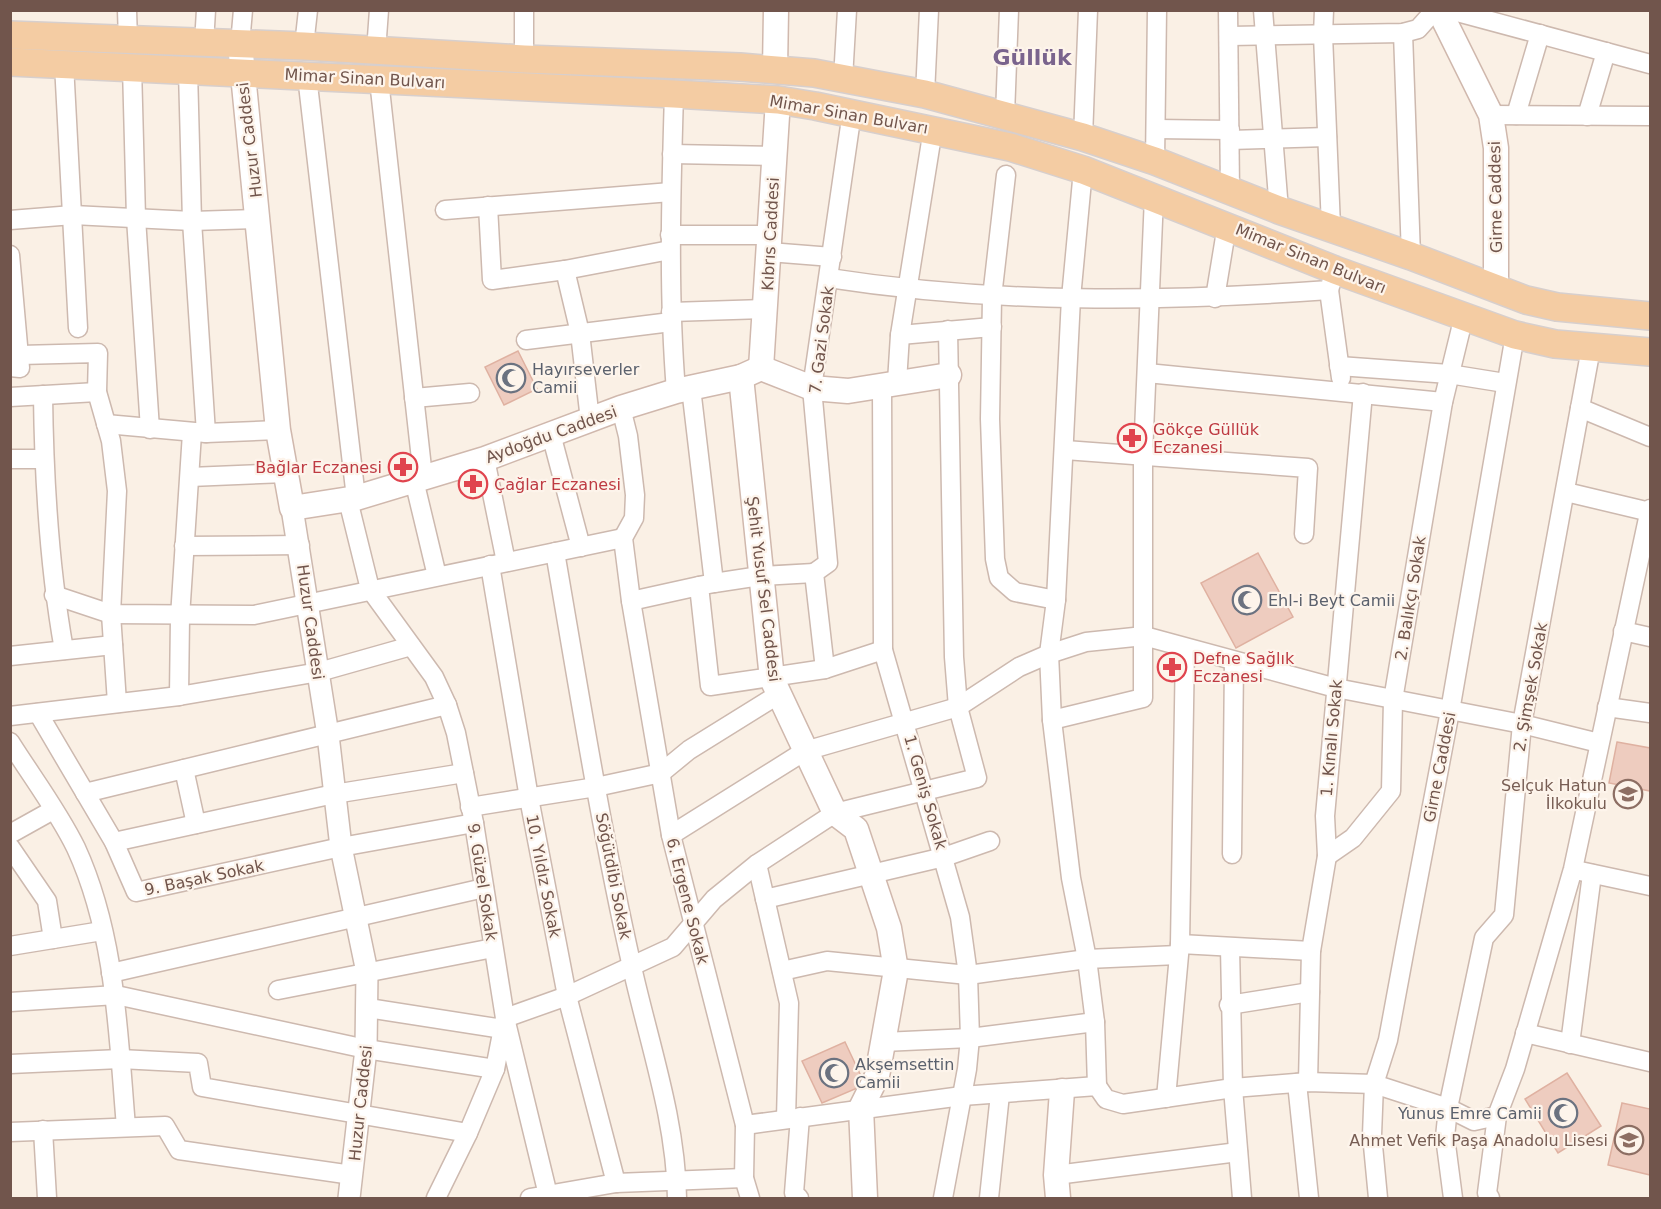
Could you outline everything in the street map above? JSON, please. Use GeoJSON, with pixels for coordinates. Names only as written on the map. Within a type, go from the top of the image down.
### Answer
{"type":"FeatureCollection","features":[{"type":"Feature","properties":{"kind":"main road"},"geometry":{"type":"LineString","coordinates":[[775,69],[776,10]]}},
{"type":"Feature","properties":{"kind":"main road","name":"Girne Caddesi"},"geometry":{"type":"LineString","coordinates":[[1437,10],[1491,115],[1496,148],[1496,289]]}},
{"type":"Feature","properties":{"kind":"main road","name":"Mimar Sinan Bulvarı"},"geometry":{"type":"LineString","coordinates":[[10,35],[304,46],[524,59],[775,69],[843,79],[925,94],[1083,137],[1155,161],[1279,210],[1411,256],[1526,300],[1557,307],[1650,316]]}},
{"type":"Feature","properties":{"kind":"main road"},"geometry":{"type":"LineString","coordinates":[[120,67],[139,58],[213,60],[218,55],[216,49],[204,43]]}},
{"type":"Feature","properties":{"kind":"main road","name":"Huzur Caddesi"},"geometry":{"type":"LineString","coordinates":[[240,45],[278,430],[292,508]]}},
{"type":"Feature","properties":{"kind":"main road"},"geometry":{"type":"LineString","coordinates":[[277,73],[258,69],[255,62],[261,57],[345,59],[376,51]]}},
{"type":"Feature","properties":{"kind":"main road","name":"Mimar Sinan Bulvarı"},"geometry":{"type":"LineString","coordinates":[[10,62],[277,73],[778,100],[852,112],[1010,147],[1083,170],[1227,225],[1332,280],[1464,316],[1515,335],[1591,348],[1650,352]]}},
{"type":"Feature","properties":{"kind":"main road","name":"Kıbrıs Caddesi"},"geometry":{"type":"LineString","coordinates":[[751,372],[766,309],[778,100]]}},
{"type":"Feature","properties":{"kind":"main road"},"geometry":{"type":"LineString","coordinates":[[751,372],[812,388],[848,391],[949,375]]}},
{"type":"Feature","properties":{"kind":"main road","name":"Aydoğdu Caddesi"},"geometry":{"type":"LineString","coordinates":[[292,508],[352,499],[485,459],[621,408],[751,372]]}},
{"type":"Feature","properties":{"kind":"main road","name":"Şehit Yusuf Sel Caddesi"},"geometry":{"type":"LineString","coordinates":[[751,372],[760,576],[776,686],[835,813],[856,829],[889,928],[896,970],[878,1076],[861,1108]]}},
{"type":"Feature","properties":{"kind":"main road"},"geometry":{"type":"LineString","coordinates":[[1058,1198],[1056,1175],[1062,1091]]}},
{"type":"Feature","properties":{"kind":"main road"},"geometry":{"type":"LineString","coordinates":[[861,1108],[865,1198]]}},
{"type":"Feature","properties":{"kind":"street"},"geometry":{"type":"LineString","coordinates":[[127,10],[128,41]]}},
{"type":"Feature","properties":{"kind":"street"},"geometry":{"type":"LineString","coordinates":[[204,43],[206,10]]}},
{"type":"Feature","properties":{"kind":"street"},"geometry":{"type":"LineString","coordinates":[[240,45],[243,10]]}},
{"type":"Feature","properties":{"kind":"street"},"geometry":{"type":"LineString","coordinates":[[304,46],[308,10]]}},
{"type":"Feature","properties":{"kind":"street"},"geometry":{"type":"LineString","coordinates":[[376,51],[379,10]]}},
{"type":"Feature","properties":{"kind":"street"},"geometry":{"type":"LineString","coordinates":[[524,10],[524,59]]}},
{"type":"Feature","properties":{"kind":"street"},"geometry":{"type":"LineString","coordinates":[[843,79],[847,10]]}},
{"type":"Feature","properties":{"kind":"street"},"geometry":{"type":"LineString","coordinates":[[925,94],[929,10]]}},
{"type":"Feature","properties":{"kind":"street"},"geometry":{"type":"LineString","coordinates":[[1005,115],[1009,10]]}},
{"type":"Feature","properties":{"kind":"street"},"geometry":{"type":"LineString","coordinates":[[1083,137],[1088,10]]}},
{"type":"Feature","properties":{"kind":"street"},"geometry":{"type":"LineString","coordinates":[[1155,161],[1157,10]]}},
{"type":"Feature","properties":{"kind":"street"},"geometry":{"type":"LineString","coordinates":[[1228,10],[1230,191]]}},
{"type":"Feature","properties":{"kind":"street"},"geometry":{"type":"LineString","coordinates":[[1263,10],[1279,210]]}},
{"type":"Feature","properties":{"kind":"street"},"geometry":{"type":"LineString","coordinates":[[1324,10],[1323,35],[1331,227]]}},
{"type":"Feature","properties":{"kind":"street"},"geometry":{"type":"LineString","coordinates":[[1230,36],[1403,33],[1418,29],[1437,10]]}},
{"type":"Feature","properties":{"kind":"street"},"geometry":{"type":"LineString","coordinates":[[1450,10],[1650,64]]}},
{"type":"Feature","properties":{"kind":"street"},"geometry":{"type":"LineString","coordinates":[[1403,33],[1411,256]]}},
{"type":"Feature","properties":{"kind":"street"},"geometry":{"type":"LineString","coordinates":[[1516,115],[1540,34]]}},
{"type":"Feature","properties":{"kind":"street"},"geometry":{"type":"LineString","coordinates":[[1587,116],[1606,52]]}},
{"type":"Feature","properties":{"kind":"street"},"geometry":{"type":"LineString","coordinates":[[64,64],[78,328]]}},
{"type":"Feature","properties":{"kind":"street"},"geometry":{"type":"LineString","coordinates":[[120,67],[135,218],[150,429]]}},
{"type":"Feature","properties":{"kind":"street"},"geometry":{"type":"LineString","coordinates":[[179,696],[184,546],[190,477],[199,433],[188,70]]}},
{"type":"Feature","properties":{"kind":"street"},"geometry":{"type":"LineString","coordinates":[[307,76],[352,499],[370,589]]}},
{"type":"Feature","properties":{"kind":"street"},"geometry":{"type":"LineString","coordinates":[[379,80],[414,398],[419,479],[437,576]]}},
{"type":"Feature","properties":{"kind":"street"},"geometry":{"type":"LineString","coordinates":[[674,94],[670,317],[683,389],[706,585],[710,686],[776,686]]}},
{"type":"Feature","properties":{"kind":"street","name":"7. Gazi Sokak"},"geometry":{"type":"LineString","coordinates":[[814,573],[828,563],[812,388],[852,112]]}},
{"type":"Feature","properties":{"kind":"street"},"geometry":{"type":"LineString","coordinates":[[1491,115],[1650,116]]}},
{"type":"Feature","properties":{"kind":"street","name":"1. Geniş Sokak"},"geometry":{"type":"LineString","coordinates":[[933,129],[900,335],[890,383],[883,650],[906,723],[960,917],[968,975],[970,1038],[943,1198]]}},
{"type":"Feature","properties":{"kind":"street"},"geometry":{"type":"LineString","coordinates":[[1156,129],[1275,139],[1327,137]]}},
{"type":"Feature","properties":{"kind":"street"},"geometry":{"type":"LineString","coordinates":[[672,154],[774,156]]}},
{"type":"Feature","properties":{"kind":"street"},"geometry":{"type":"LineString","coordinates":[[1083,170],[1071,298],[1056,600],[1049,654],[1052,720],[1071,878],[1087,959],[1095,1022],[1097,1086],[1106,1098],[1123,1104],[1233,1088],[1302,1082],[1374,1084],[1448,1108],[1474,1121],[1497,1116]]}},
{"type":"Feature","properties":{"kind":"street"},"geometry":{"type":"LineString","coordinates":[[1006,175],[992,297],[990,419],[996,559],[999,578],[1015,592],[1056,600]]}},
{"type":"Feature","properties":{"kind":"street"},"geometry":{"type":"LineString","coordinates":[[445,210],[672,192]]}},
{"type":"Feature","properties":{"kind":"street"},"geometry":{"type":"LineString","coordinates":[[1052,720],[1143,698],[1143,454],[1154,197]]}},
{"type":"Feature","properties":{"kind":"street"},"geometry":{"type":"LineString","coordinates":[[488,206],[492,280],[565,270],[670,242],[769,244],[832,257]]}},
{"type":"Feature","properties":{"kind":"street"},"geometry":{"type":"LineString","coordinates":[[10,220],[73,215],[192,221],[258,219]]}},
{"type":"Feature","properties":{"kind":"street"},"geometry":{"type":"LineString","coordinates":[[1215,298],[1227,225]]}},
{"type":"Feature","properties":{"kind":"street"},"geometry":{"type":"LineString","coordinates":[[10,255],[17,363],[98,353],[98,392],[106,423],[117,491],[111,614],[117,703]]}},
{"type":"Feature","properties":{"kind":"street"},"geometry":{"type":"LineString","coordinates":[[565,270],[580,333],[590,420]]}},
{"type":"Feature","properties":{"kind":"street"},"geometry":{"type":"LineString","coordinates":[[829,278],[906,290],[992,297],[1149,299],[1215,298],[1332,280],[1343,392]]}},
{"type":"Feature","properties":{"kind":"street"},"geometry":{"type":"LineString","coordinates":[[526,340],[670,317],[766,309]]}},
{"type":"Feature","properties":{"kind":"street","name":"2. Balıkçı Sokak"},"geometry":{"type":"LineString","coordinates":[[1327,856],[1353,838],[1391,791],[1394,700],[1443,402],[1464,316]]}},
{"type":"Feature","properties":{"kind":"street"},"geometry":{"type":"LineString","coordinates":[[900,335],[992,327]]}},
{"type":"Feature","properties":{"kind":"street"},"geometry":{"type":"LineString","coordinates":[[368,1008],[504,1024],[632,968],[673,947],[714,899],[757,864],[835,813],[977,778],[958,707],[954,657],[948,330]]}},
{"type":"Feature","properties":{"kind":"street","name":"Girne Caddesi"},"geometry":{"type":"LineString","coordinates":[[1378,1198],[1372,1136],[1374,1084],[1388,1040],[1450,711],[1515,335]]}},
{"type":"Feature","properties":{"kind":"street","name":"2. Şimşek Sokak"},"geometry":{"type":"LineString","coordinates":[[1453,1198],[1445,1137],[1448,1108],[1484,938],[1504,915],[1521,724],[1591,348]]}},
{"type":"Feature","properties":{"kind":"street"},"geometry":{"type":"LineString","coordinates":[[1339,366],[1449,374],[1505,383]]}},
{"type":"Feature","properties":{"kind":"street"},"geometry":{"type":"LineString","coordinates":[[1148,373],[1443,402]]}},
{"type":"Feature","properties":{"kind":"street"},"geometry":{"type":"LineString","coordinates":[[10,397],[98,392]]}},
{"type":"Feature","properties":{"kind":"street"},"geometry":{"type":"LineString","coordinates":[[414,398],[470,393]]}},
{"type":"Feature","properties":{"kind":"street","name":"1. Kınalı Sokak"},"geometry":{"type":"LineString","coordinates":[[1309,1198],[1302,1082],[1310,992],[1311,951],[1327,856],[1325,816],[1363,393]]}},
{"type":"Feature","properties":{"kind":"street"},"geometry":{"type":"LineString","coordinates":[[43,395],[44,459],[54,595],[64,650]]}},
{"type":"Feature","properties":{"kind":"street","name":"6. Ergene Sokak"},"geometry":{"type":"LineString","coordinates":[[621,408],[628,436],[635,495],[634,518],[623,538],[631,601],[671,835],[745,1125],[744,1178],[750,1198]]}},
{"type":"Feature","properties":{"kind":"street"},"geometry":{"type":"LineString","coordinates":[[1580,408],[1650,437]]}},
{"type":"Feature","properties":{"kind":"street"},"geometry":{"type":"LineString","coordinates":[[106,423],[199,433],[278,430]]}},
{"type":"Feature","properties":{"kind":"street"},"geometry":{"type":"LineString","coordinates":[[551,434],[581,547]]}},
{"type":"Feature","properties":{"kind":"street"},"geometry":{"type":"LineString","coordinates":[[1065,450],[1308,468],[1304,534]]}},
{"type":"Feature","properties":{"kind":"street"},"geometry":{"type":"LineString","coordinates":[[10,459],[44,459]]}},
{"type":"Feature","properties":{"kind":"street","name":"10. Yıldız Sokak"},"geometry":{"type":"LineString","coordinates":[[485,459],[529,798],[567,996],[615,1183]]}},
{"type":"Feature","properties":{"kind":"street"},"geometry":{"type":"LineString","coordinates":[[190,477],[286,473]]}},
{"type":"Feature","properties":{"kind":"street"},"geometry":{"type":"LineString","coordinates":[[1490,1198],[1487,1193],[1497,1116],[1525,1033],[1573,869],[1606,707],[1650,511],[1566,492]]}},
{"type":"Feature","properties":{"kind":"street","name":"Huzur Caddesi"},"geometry":{"type":"LineString","coordinates":[[292,508],[300,545],[328,735],[341,848],[366,972],[368,1008],[366,1049],[349,1198]]}},
{"type":"Feature","properties":{"kind":"street"},"geometry":{"type":"LineString","coordinates":[[54,595],[111,614],[180,617],[254,615],[623,538]]}},
{"type":"Feature","properties":{"kind":"street"},"geometry":{"type":"LineString","coordinates":[[184,546],[300,545]]}},
{"type":"Feature","properties":{"kind":"street","name":"Söğütdibi Sokak"},"geometry":{"type":"LineString","coordinates":[[555,552],[596,787],[632,968],[657,1065],[677,1179],[677,1198]]}},
{"type":"Feature","properties":{"kind":"street"},"geometry":{"type":"LineString","coordinates":[[631,601],[760,576],[814,573],[825,669]]}},
{"type":"Feature","properties":{"kind":"street","name":"9. Güzel Sokak"},"geometry":{"type":"LineString","coordinates":[[370,589],[434,677],[447,705],[464,772],[504,1024],[539,1197]]}},
{"type":"Feature","properties":{"kind":"street"},"geometry":{"type":"LineString","coordinates":[[1623,632],[1650,637]]}},
{"type":"Feature","properties":{"kind":"street"},"geometry":{"type":"LineString","coordinates":[[671,835],[805,751],[958,707],[1019,667],[1049,654],[1086,642],[1144,636],[1336,688],[1521,724],[1599,743]]}},
{"type":"Feature","properties":{"kind":"street"},"geometry":{"type":"LineString","coordinates":[[10,657],[112,645]]}},
{"type":"Feature","properties":{"kind":"street"},"geometry":{"type":"LineString","coordinates":[[10,716],[179,696],[318,672],[411,646]]}},
{"type":"Feature","properties":{"kind":"street"},"geometry":{"type":"LineString","coordinates":[[1166,1098],[1179,950],[1185,648]]}},
{"type":"Feature","properties":{"kind":"street"},"geometry":{"type":"LineString","coordinates":[[662,773],[688,750],[776,686],[883,650]]}},
{"type":"Feature","properties":{"kind":"street"},"geometry":{"type":"LineString","coordinates":[[1232,854],[1234,661]]}},
{"type":"Feature","properties":{"kind":"street"},"geometry":{"type":"LineString","coordinates":[[85,793],[447,705]]}},
{"type":"Feature","properties":{"kind":"street"},"geometry":{"type":"LineString","coordinates":[[1606,707],[1650,713]]}},
{"type":"Feature","properties":{"kind":"street","name":"9. Başak Sokak"},"geometry":{"type":"LineString","coordinates":[[38,713],[114,842],[136,892],[341,848],[529,798],[662,773]]}},
{"type":"Feature","properties":{"kind":"street"},"geometry":{"type":"LineString","coordinates":[[10,742],[75,847],[90,884],[116,995],[126,1127]]}},
{"type":"Feature","properties":{"kind":"street"},"geometry":{"type":"LineString","coordinates":[[184,769],[196,824]]}},
{"type":"Feature","properties":{"kind":"street"},"geometry":{"type":"LineString","coordinates":[[114,842],[334,794],[464,772]]}},
{"type":"Feature","properties":{"kind":"street"},"geometry":{"type":"LineString","coordinates":[[10,834],[53,810]]}},
{"type":"Feature","properties":{"kind":"street"},"geometry":{"type":"LineString","coordinates":[[765,899],[944,857],[990,841]]}},
{"type":"Feature","properties":{"kind":"street"},"geometry":{"type":"LineString","coordinates":[[10,847],[47,901],[53,939]]}},
{"type":"Feature","properties":{"kind":"street"},"geometry":{"type":"LineString","coordinates":[[757,864],[789,1003],[794,1193],[799,1198]]}},
{"type":"Feature","properties":{"kind":"street"},"geometry":{"type":"LineString","coordinates":[[1573,869],[1650,886]]}},
{"type":"Feature","properties":{"kind":"street"},"geometry":{"type":"LineString","coordinates":[[1570,1044],[1592,873]]}},
{"type":"Feature","properties":{"kind":"street"},"geometry":{"type":"LineString","coordinates":[[111,973],[484,888]]}},
{"type":"Feature","properties":{"kind":"street"},"geometry":{"type":"LineString","coordinates":[[10,946],[102,931]]}},
{"type":"Feature","properties":{"kind":"street"},"geometry":{"type":"LineString","coordinates":[[278,990],[493,948]]}},
{"type":"Feature","properties":{"kind":"street"},"geometry":{"type":"LineString","coordinates":[[1230,948],[1229,1005],[1242,1198]]}},
{"type":"Feature","properties":{"kind":"street"},"geometry":{"type":"LineString","coordinates":[[782,971],[827,961],[896,970],[968,975],[1087,959],[1179,950],[1230,948],[1311,951]]}},
{"type":"Feature","properties":{"kind":"street"},"geometry":{"type":"LineString","coordinates":[[1229,1005],[1310,992]]}},
{"type":"Feature","properties":{"kind":"street"},"geometry":{"type":"LineString","coordinates":[[10,1002],[116,995],[366,1049],[495,1069]]}},
{"type":"Feature","properties":{"kind":"street"},"geometry":{"type":"LineString","coordinates":[[883,1042],[970,1038],[1095,1022]]}},
{"type":"Feature","properties":{"kind":"street"},"geometry":{"type":"LineString","coordinates":[[436,1198],[468,1133],[495,1069],[504,1024]]}},
{"type":"Feature","properties":{"kind":"street"},"geometry":{"type":"LineString","coordinates":[[1525,1033],[1650,1062]]}},
{"type":"Feature","properties":{"kind":"street"},"geometry":{"type":"LineString","coordinates":[[10,1064],[120,1059],[198,1062],[202,1087],[468,1133]]}},
{"type":"Feature","properties":{"kind":"street"},"geometry":{"type":"LineString","coordinates":[[745,1125],[962,1096],[1062,1091],[1097,1086]]}},
{"type":"Feature","properties":{"kind":"street"},"geometry":{"type":"LineString","coordinates":[[989,1198],[1000,1094]]}},
{"type":"Feature","properties":{"kind":"street"},"geometry":{"type":"LineString","coordinates":[[10,1132],[165,1126],[179,1150],[352,1176]]}},
{"type":"Feature","properties":{"kind":"street"},"geometry":{"type":"LineString","coordinates":[[43,1130],[47,1198]]}},
{"type":"Feature","properties":{"kind":"street"},"geometry":{"type":"LineString","coordinates":[[1056,1175],[1238,1152]]}},
{"type":"Feature","properties":{"kind":"street"},"geometry":{"type":"LineString","coordinates":[[539,1197],[615,1183],[744,1178]]}},
{"type":"Feature","properties":{"kind":"building","name":"Hayırseverler Camii"},"geometry":{"type":"Polygon","coordinates":[[[518,351],[537,389],[504,405],[485,367],[518,351]]]}},
{"type":"Feature","properties":{"kind":"building","name":"Ehl-i Beyt Camii"},"geometry":{"type":"Polygon","coordinates":[[[1258,553],[1293,617],[1236,648],[1201,583],[1258,553]]]}},
{"type":"Feature","properties":{"kind":"building"},"geometry":{"type":"Polygon","coordinates":[[[1617,742],[1650,748],[1650,791],[1609,783],[1617,742]]]}},
{"type":"Feature","properties":{"kind":"building","name":"Akşemsettin Camii"},"geometry":{"type":"Polygon","coordinates":[[[845,1042],[861,1076],[855,1089],[822,1103],[802,1061],[845,1042]]]}},
{"type":"Feature","properties":{"kind":"building","name":"Yunus Emre Camii"},"geometry":{"type":"Polygon","coordinates":[[[1567,1073],[1601,1126],[1558,1153],[1525,1099],[1567,1073]]]}},
{"type":"Feature","properties":{"kind":"building"},"geometry":{"type":"Polygon","coordinates":[[[1622,1103],[1650,1109],[1650,1175],[1608,1165],[1622,1103]]]}},
{"type":"Feature","properties":{"kind":"place","name":"Hayırseverler Camii"},"geometry":{"type":"Point","coordinates":[511,378]}},
{"type":"Feature","properties":{"kind":"place","name":"Gökçe Güllük Eczanesi"},"geometry":{"type":"Point","coordinates":[1132,438]}},
{"type":"Feature","properties":{"kind":"place","name":"Bağlar Eczanesi"},"geometry":{"type":"Point","coordinates":[403,467]}},
{"type":"Feature","properties":{"kind":"place","name":"Çağlar Eczanesi"},"geometry":{"type":"Point","coordinates":[473,484]}},
{"type":"Feature","properties":{"kind":"place","name":"Ehl-i Beyt Camii"},"geometry":{"type":"Point","coordinates":[1247,600]}},
{"type":"Feature","properties":{"kind":"place","name":"Defne Sağlık Eczanesi"},"geometry":{"type":"Point","coordinates":[1172,667]}},
{"type":"Feature","properties":{"kind":"place","name":"Selçuk Hatun İlkokulu"},"geometry":{"type":"Point","coordinates":[1628,794]}},
{"type":"Feature","properties":{"kind":"place","name":"Akşemsettin Camii"},"geometry":{"type":"Point","coordinates":[834,1073]}},
{"type":"Feature","properties":{"kind":"place","name":"Yunus Emre Camii"},"geometry":{"type":"Point","coordinates":[1563,1113]}},
{"type":"Feature","properties":{"kind":"place","name":"Ahmet Vefik Paşa Anadolu Lisesi"},"geometry":{"type":"Point","coordinates":[1629,1140]}},
{"type":"Feature","properties":{"kind":"district","name":"Güllük"},"geometry":{"type":"Point","coordinates":[1032,57]}}]}
